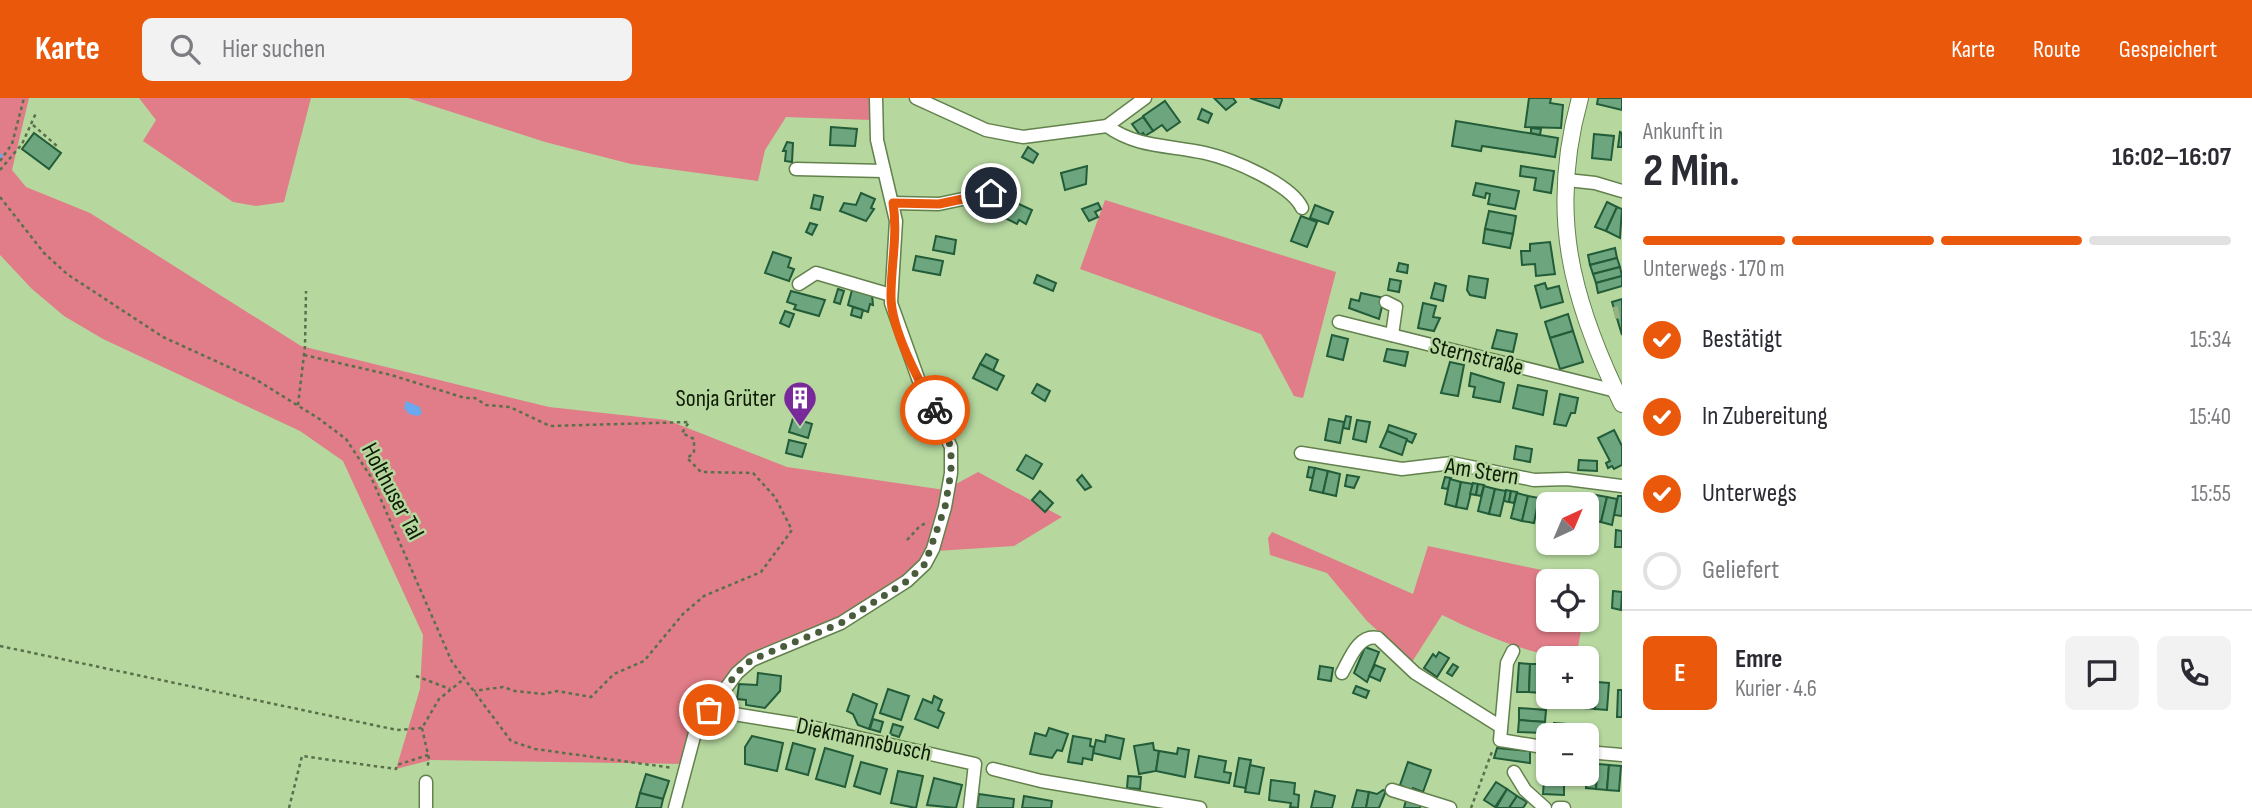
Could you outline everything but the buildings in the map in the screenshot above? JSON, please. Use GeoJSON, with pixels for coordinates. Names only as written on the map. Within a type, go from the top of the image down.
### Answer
{"type":"FeatureCollection","features":[{"type":"Feature","properties":{"kind":"main road"},"geometry":{"type":"LineString","coordinates":[[1580,98],[1564,216],[1569,262],[1580,303],[1617,387]]}},
{"type":"Feature","properties":{"kind":"street"},"geometry":{"type":"LineString","coordinates":[[675,808],[696,729],[737,673],[751,660],[841,623],[907,581],[925,564],[941,522],[951,472],[951,447],[900,333],[891,295],[896,243],[893,203],[877,140],[876,98]]}},
{"type":"Feature","properties":{"kind":"street"},"geometry":{"type":"LineString","coordinates":[[916,98],[986,130],[1023,137],[1107,126],[1144,98]]}},
{"type":"Feature","properties":{"kind":"street"},"geometry":{"type":"LineString","coordinates":[[1107,126],[1122,137],[1139,143],[1222,159],[1293,193],[1302,208]]}},
{"type":"Feature","properties":{"kind":"street"},"geometry":{"type":"LineString","coordinates":[[796,169],[884,171]]}},
{"type":"Feature","properties":{"kind":"street"},"geometry":{"type":"LineString","coordinates":[[1567,180],[1595,183],[1622,191]]}},
{"type":"Feature","properties":{"kind":"street"},"geometry":{"type":"LineString","coordinates":[[893,203],[939,204],[991,193]]}},
{"type":"Feature","properties":{"kind":"street"},"geometry":{"type":"LineString","coordinates":[[799,284],[816,273],[891,295]]}},
{"type":"Feature","properties":{"kind":"street"},"geometry":{"type":"LineString","coordinates":[[1386,302],[1396,307],[1392,335]]}},
{"type":"Feature","properties":{"kind":"street","name":"Sternstraße"},"geometry":{"type":"LineString","coordinates":[[1339,322],[1617,387]]}},
{"type":"Feature","properties":{"kind":"street","name":"Am Stern"},"geometry":{"type":"LineString","coordinates":[[1301,453],[1402,469],[1451,463],[1534,480],[1567,479],[1622,486]]}},
{"type":"Feature","properties":{"kind":"street"},"geometry":{"type":"LineString","coordinates":[[1342,673],[1360,642],[1370,637],[1378,638],[1415,673],[1501,734],[1536,744]]}},
{"type":"Feature","properties":{"kind":"street"},"geometry":{"type":"LineString","coordinates":[[1501,734],[1507,663],[1513,651]]}},
{"type":"Feature","properties":{"kind":"street","name":"Diekmannsbusch"},"geometry":{"type":"LineString","coordinates":[[709,710],[802,724],[975,764],[970,808]]}},
{"type":"Feature","properties":{"kind":"street"},"geometry":{"type":"LineString","coordinates":[[1599,753],[1622,755]]}},
{"type":"Feature","properties":{"kind":"street"},"geometry":{"type":"LineString","coordinates":[[993,769],[1041,781],[1194,807]]}},
{"type":"Feature","properties":{"kind":"street"},"geometry":{"type":"LineString","coordinates":[[1514,772],[1525,790],[1545,808]]}},
{"type":"Feature","properties":{"kind":"street"},"geometry":{"type":"LineString","coordinates":[[426,782],[426,808]]}},
{"type":"Feature","properties":{"kind":"street"},"geometry":{"type":"LineString","coordinates":[[1392,790],[1450,808]]}},
{"type":"Feature","properties":{"kind":"street"},"geometry":{"type":"LineString","coordinates":[[1558,808],[1564,808]]}},
{"type":"Feature","properties":{"kind":"path"},"geometry":{"type":"LineString","coordinates":[[0,160],[12,144],[24,98]]}},
{"type":"Feature","properties":{"kind":"path"},"geometry":{"type":"LineString","coordinates":[[0,170],[22,144],[33,125],[36,113]]}},
{"type":"Feature","properties":{"kind":"path"},"geometry":{"type":"LineString","coordinates":[[33,125],[58,147]]}},
{"type":"Feature","properties":{"kind":"path","name":"Holthuser Tal"},"geometry":{"type":"LineString","coordinates":[[0,197],[44,253],[67,274],[163,337],[255,379],[298,405],[345,439],[371,477],[415,572],[444,645],[464,678],[511,741],[535,749],[685,770]]}},
{"type":"Feature","properties":{"kind":"path"},"geometry":{"type":"LineString","coordinates":[[298,405],[304,355],[306,291]]}},
{"type":"Feature","properties":{"kind":"path"},"geometry":{"type":"LineString","coordinates":[[304,355],[391,375],[465,398],[475,398],[486,405],[510,407],[550,426],[689,422],[682,433],[694,439],[694,453],[687,458],[701,472],[753,473],[775,497],[792,530],[761,572],[704,596],[683,614],[644,661],[614,674],[592,697],[557,691],[515,691],[503,687],[474,691]]}},
{"type":"Feature","properties":{"kind":"path"},"geometry":{"type":"LineString","coordinates":[[907,540],[920,526],[941,522]]}},
{"type":"Feature","properties":{"kind":"path"},"geometry":{"type":"LineString","coordinates":[[0,646],[397,730],[422,728]]}},
{"type":"Feature","properties":{"kind":"path"},"geometry":{"type":"LineString","coordinates":[[416,676],[450,689]]}},
{"type":"Feature","properties":{"kind":"path"},"geometry":{"type":"LineString","coordinates":[[426,782],[428,755],[422,728],[439,699],[464,678]]}},
{"type":"Feature","properties":{"kind":"path"},"geometry":{"type":"LineString","coordinates":[[1471,808],[1501,734]]}},
{"type":"Feature","properties":{"kind":"path"},"geometry":{"type":"LineString","coordinates":[[289,808],[302,756],[396,769],[397,765],[428,755]]}},
{"type":"Feature","properties":{"kind":"shaded area"},"geometry":{"type":"Polygon","coordinates":[[[0,98],[29,98],[12,170],[26,187],[90,213],[301,346],[549,407],[667,420],[787,467],[945,490],[978,472],[1062,517],[1014,546],[936,551],[903,580],[840,622],[751,659],[695,728],[686,764],[431,760],[396,769],[420,689],[423,635],[343,461],[300,431],[103,339],[64,316],[32,289],[0,255],[0,98]]]}},
{"type":"Feature","properties":{"kind":"shaded area"},"geometry":{"type":"Polygon","coordinates":[[[139,98],[311,98],[284,202],[256,206],[233,202],[143,141],[156,120],[139,98]]]}},
{"type":"Feature","properties":{"kind":"shaded area"},"geometry":{"type":"Polygon","coordinates":[[[408,98],[872,98],[871,120],[786,117],[765,150],[758,181],[631,164],[545,142],[408,98]]]}},
{"type":"Feature","properties":{"kind":"shaded area"},"geometry":{"type":"Polygon","coordinates":[[[1105,200],[1336,272],[1303,398],[1294,396],[1261,334],[1080,269],[1105,200]]]}},
{"type":"Feature","properties":{"kind":"shaded area"},"geometry":{"type":"Polygon","coordinates":[[[1272,532],[1413,594],[1428,546],[1537,569],[1536,632],[1581,632],[1578,646],[1536,646],[1536,652],[1490,637],[1442,615],[1412,662],[1367,621],[1327,573],[1270,555],[1268,538],[1272,532]]]}},
{"type":"Feature","properties":{"kind":"water"},"geometry":{"type":"Polygon","coordinates":[[[406,401],[420,407],[422,414],[409,414],[404,408],[406,401]]]}},
{"type":"Feature","properties":{"kind":"tunnel"},"geometry":{"type":"LineString","coordinates":[[1614,313],[1619,312]]}},
{"type":"Feature","properties":{"kind":"way so far"},"geometry":{"type":"LineString","coordinates":[[709,710],[724,688],[751,660],[841,623],[907,581],[925,564],[933,549],[945,507],[951,472],[951,447],[935,410]]}},
{"type":"Feature","properties":{"kind":"place","name":"Sonja Grüter"},"geometry":{"type":"Point","coordinates":[800,428]}},
{"type":"Feature","properties":{"kind":"route"},"geometry":{"type":"LineString","coordinates":[[935,410],[919,381],[891,303],[896,243],[893,203],[939,204],[991,193]]}}]}
